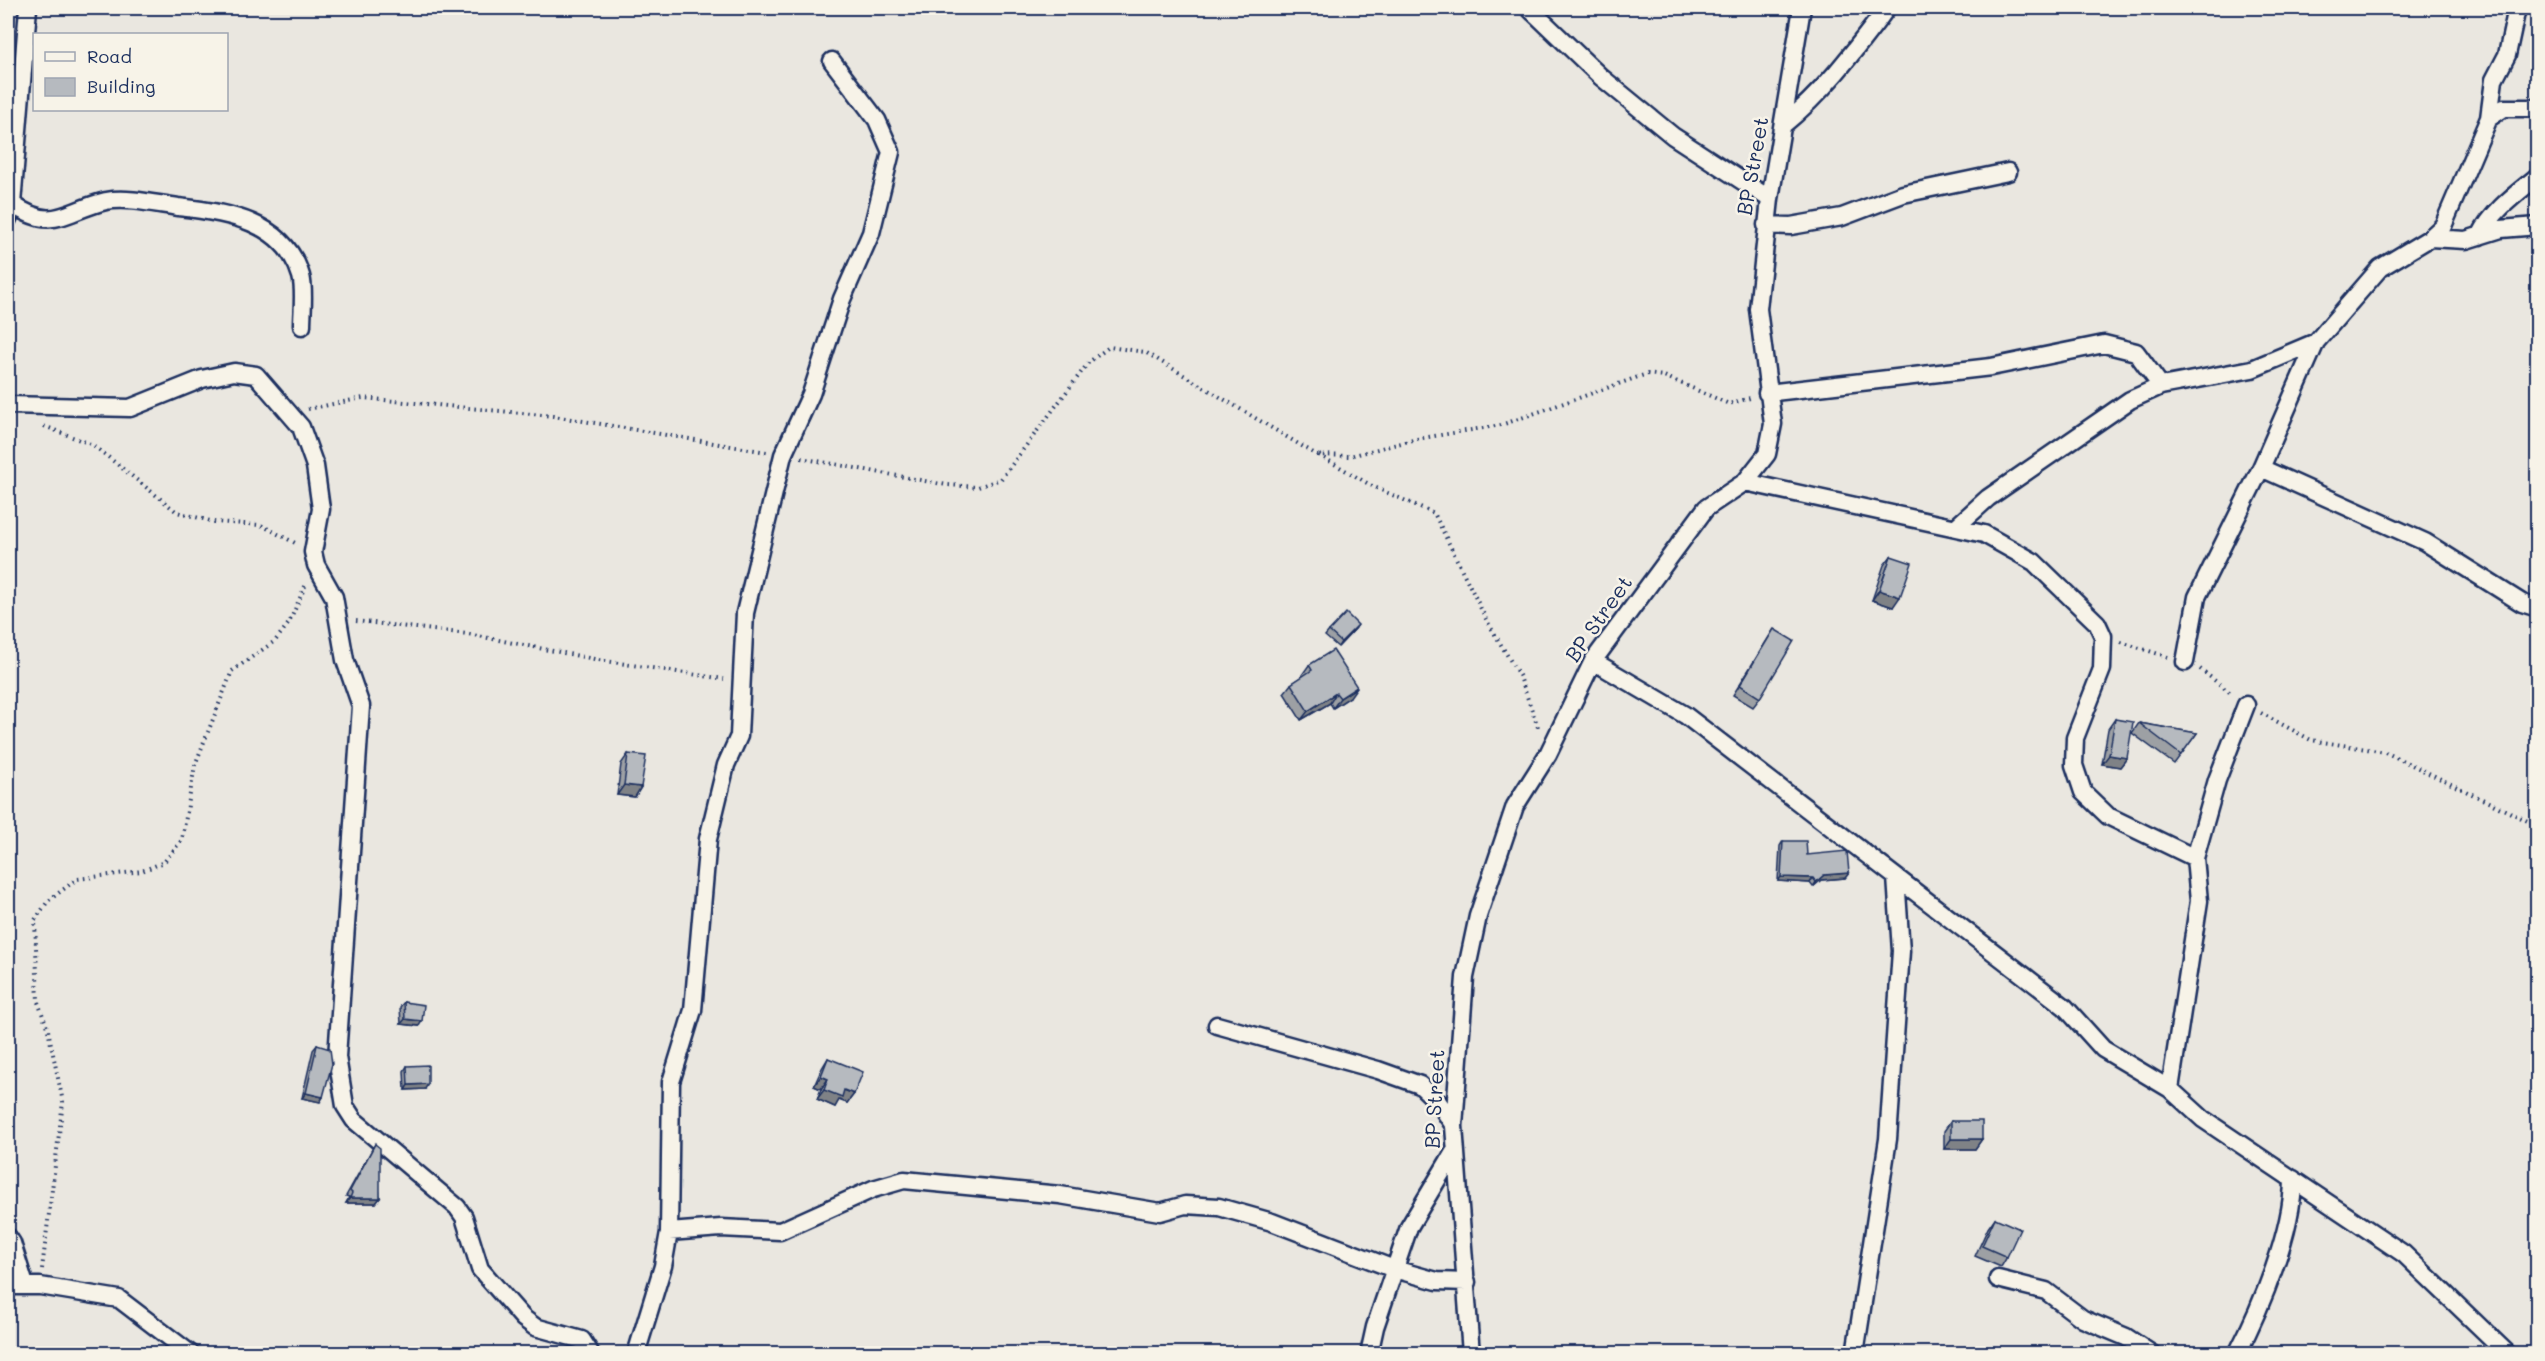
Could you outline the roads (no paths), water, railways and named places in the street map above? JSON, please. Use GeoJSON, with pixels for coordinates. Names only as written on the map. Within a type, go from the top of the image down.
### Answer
{"type":"FeatureCollection","features":[{"type":"Feature","properties":{"kind":"street"},"geometry":{"type":"LineString","coordinates":[[28,8],[10,212],[38,220],[52,219],[107,201],[226,212],[256,224],[281,240],[292,256],[301,277],[302,326]]}},
{"type":"Feature","properties":{"kind":"street"},"geometry":{"type":"LineString","coordinates":[[1529,8],[1601,77],[1673,136],[1770,199]]}},
{"type":"Feature","properties":{"kind":"street","name":"BP Street"},"geometry":{"type":"LineString","coordinates":[[1471,1353],[1467,1282],[1454,1152],[1454,1126],[1466,977],[1478,916],[1515,806],[1548,754],[1593,661],[1707,508],[1745,482],[1767,454],[1773,424],[1767,393],[1758,309],[1766,225],[1802,8]]}},
{"type":"Feature","properties":{"kind":"street"},"geometry":{"type":"LineString","coordinates":[[1784,124],[1811,102],[1847,62],[1887,8]]}},
{"type":"Feature","properties":{"kind":"street"},"geometry":{"type":"LineString","coordinates":[[2185,662],[2197,597],[2261,468],[2316,342],[2379,268],[2430,238],[2443,226],[2489,118],[2494,80],[2507,55],[2517,8]]}},
{"type":"Feature","properties":{"kind":"street"},"geometry":{"type":"LineString","coordinates":[[636,1353],[663,1266],[669,1232],[671,1082],[693,1010],[708,839],[726,765],[739,736],[744,682],[745,614],[783,454],[811,394],[842,299],[871,233],[891,152],[877,120],[832,61]]}},
{"type":"Feature","properties":{"kind":"street"},"geometry":{"type":"LineString","coordinates":[[2489,118],[2504,108],[2538,108]]}},
{"type":"Feature","properties":{"kind":"street"},"geometry":{"type":"LineString","coordinates":[[1766,225],[1791,226],[1842,217],[1903,194],[2008,172]]}},
{"type":"Feature","properties":{"kind":"street"},"geometry":{"type":"LineString","coordinates":[[2480,236],[2486,224],[2508,200],[2538,176]]}},
{"type":"Feature","properties":{"kind":"street"},"geometry":{"type":"LineString","coordinates":[[2430,238],[2466,240],[2501,229],[2538,226]]}},
{"type":"Feature","properties":{"kind":"street"},"geometry":{"type":"LineString","coordinates":[[1956,527],[1988,498],[2120,406],[2161,386],[2252,369],[2316,342]]}},
{"type":"Feature","properties":{"kind":"street"},"geometry":{"type":"LineString","coordinates":[[1767,393],[1991,367],[2104,344],[2136,352],[2161,386]]}},
{"type":"Feature","properties":{"kind":"street"},"geometry":{"type":"LineString","coordinates":[[13,405],[130,408],[202,379],[234,372],[256,375],[301,427],[315,466],[321,509],[315,559],[334,597],[340,619],[345,660],[361,706],[337,1057],[345,1106],[354,1120],[457,1207],[464,1217],[480,1269],[523,1318],[535,1327],[582,1340],[591,1353]]}},
{"type":"Feature","properties":{"kind":"street"},"geometry":{"type":"LineString","coordinates":[[2261,468],[2425,542],[2522,603],[2538,608]]}},
{"type":"Feature","properties":{"kind":"street"},"geometry":{"type":"LineString","coordinates":[[1745,482],[1984,534],[2034,561],[2097,622],[2103,636],[2102,669],[2075,738],[2074,765],[2083,792],[2108,816],[2194,858]]}},
{"type":"Feature","properties":{"kind":"street"},"geometry":{"type":"LineString","coordinates":[[1593,661],[1685,714],[2065,1007],[2103,1049],[2170,1089],[2203,1119],[2404,1254],[2508,1353]]}},
{"type":"Feature","properties":{"kind":"street"},"geometry":{"type":"LineString","coordinates":[[2170,1089],[2199,901],[2194,858],[2217,780],[2246,705]]}},
{"type":"Feature","properties":{"kind":"street"},"geometry":{"type":"LineString","coordinates":[[1855,1353],[1888,1139],[1901,951],[1896,877]]}},
{"type":"Feature","properties":{"kind":"street"},"geometry":{"type":"LineString","coordinates":[[1217,1025],[1378,1070],[1420,1085],[1439,1103],[1454,1126]]}},
{"type":"Feature","properties":{"kind":"street"},"geometry":{"type":"LineString","coordinates":[[1369,1353],[1409,1227],[1454,1152]]}},
{"type":"Feature","properties":{"kind":"street"},"geometry":{"type":"LineString","coordinates":[[2237,1353],[2257,1316],[2293,1204],[2293,1179]]}},
{"type":"Feature","properties":{"kind":"street"},"geometry":{"type":"LineString","coordinates":[[669,1232],[721,1228],[780,1231],[873,1189],[904,1180],[1060,1195],[1144,1211],[1160,1212],[1185,1205],[1219,1207],[1272,1222],[1394,1269],[1437,1281],[1467,1282]]}},
{"type":"Feature","properties":{"kind":"street"},"geometry":{"type":"LineString","coordinates":[[8,1237],[32,1285]]}},
{"type":"Feature","properties":{"kind":"street"},"geometry":{"type":"LineString","coordinates":[[1998,1279],[2046,1291],[2083,1319],[2126,1336],[2152,1353]]}},
{"type":"Feature","properties":{"kind":"street"},"geometry":{"type":"LineString","coordinates":[[8,1286],[32,1285],[119,1299],[191,1353]]}}]}
